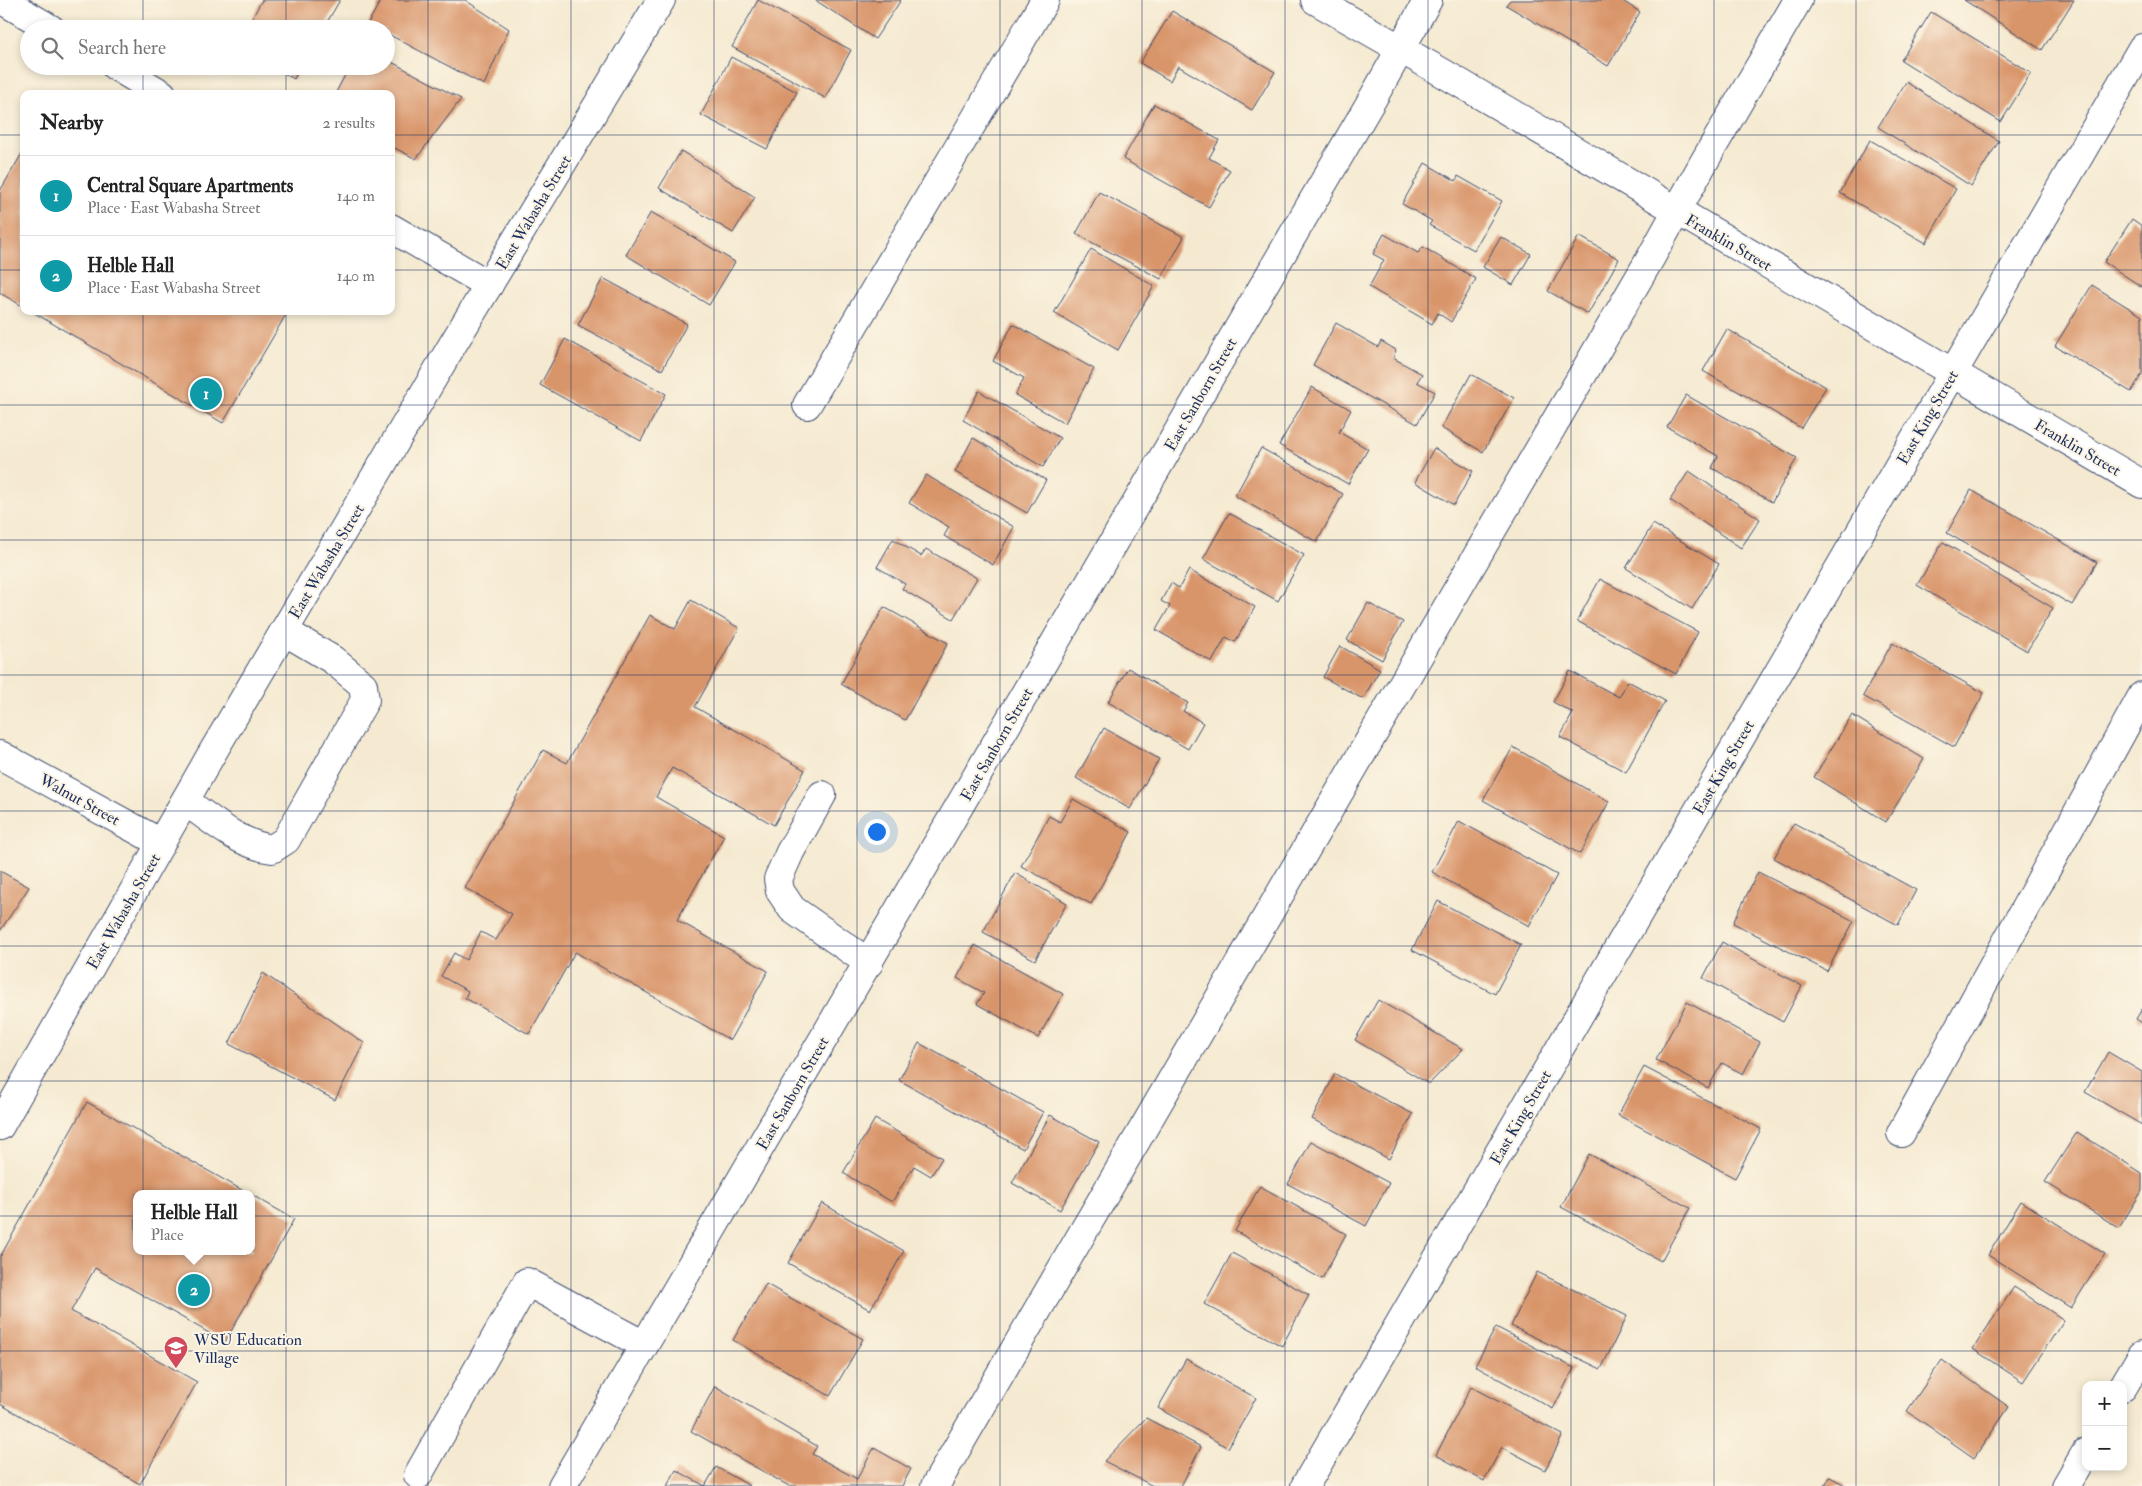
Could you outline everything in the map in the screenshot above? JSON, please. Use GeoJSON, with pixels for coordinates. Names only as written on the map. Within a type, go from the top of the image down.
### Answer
{"type":"FeatureCollection","features":[{"type":"Feature","properties":{"kind":"street"},"geometry":{"type":"LineString","coordinates":[[2,0],[36,20]]}},
{"type":"Feature","properties":{"kind":"street","name":"East Wabasha Street"},"geometry":{"type":"LineString","coordinates":[[0,1126],[185,800],[284,631],[660,0]]}},
{"type":"Feature","properties":{"kind":"street"},"geometry":{"type":"LineString","coordinates":[[807,405],[1045,0]]}},
{"type":"Feature","properties":{"kind":"street","name":"Franklin Street"},"geometry":{"type":"LineString","coordinates":[[1315,0],[2142,484]]}},
{"type":"Feature","properties":{"kind":"street","name":"East Sanborn Street"},"geometry":{"type":"LineString","coordinates":[[562,1486],[1401,50],[1428,0]]}},
{"type":"Feature","properties":{"kind":"street"},"geometry":{"type":"LineString","coordinates":[[934,1486],[1678,212],[1704,162],[1798,0]]}},
{"type":"Feature","properties":{"kind":"street","name":"East King Street"},"geometry":{"type":"LineString","coordinates":[[1305,1486],[2142,48]]}},
{"type":"Feature","properties":{"kind":"street"},"geometry":{"type":"LineString","coordinates":[[130,75],[155,90]]}},
{"type":"Feature","properties":{"kind":"street"},"geometry":{"type":"LineString","coordinates":[[395,230],[489,285]]}},
{"type":"Feature","properties":{"kind":"street"},"geometry":{"type":"LineString","coordinates":[[185,800],[231,834],[258,847],[272,849],[286,840],[365,700],[363,685],[332,660],[284,631]]}},
{"type":"Feature","properties":{"kind":"street"},"geometry":{"type":"LineString","coordinates":[[1901,1133],[2142,696]]}},
{"type":"Feature","properties":{"kind":"street","name":"Walnut Street"},"geometry":{"type":"LineString","coordinates":[[0,755],[161,843]]}},
{"type":"Feature","properties":{"kind":"street"},"geometry":{"type":"LineString","coordinates":[[822,795],[790,852],[778,879],[780,890],[792,909],[868,963]]}},
{"type":"Feature","properties":{"kind":"street"},"geometry":{"type":"LineString","coordinates":[[418,1475],[527,1282],[644,1346]]}},
{"type":"Feature","properties":{"kind":"street"},"geometry":{"type":"LineString","coordinates":[[2127,1381],[2142,1355]]}},
{"type":"Feature","properties":{"kind":"street"},"geometry":{"type":"LineString","coordinates":[[2066,1486],[2082,1459]]}},
{"type":"Feature","properties":{"kind":"building"},"geometry":{"type":"Polygon","coordinates":[[[262,0],[340,0],[328,20],[251,20],[262,0]]]}},
{"type":"Feature","properties":{"kind":"building"},"geometry":{"type":"Polygon","coordinates":[[[381,0],[465,0],[509,29],[484,85],[395,38],[395,20],[370,20],[381,0]]]}},
{"type":"Feature","properties":{"kind":"building"},"geometry":{"type":"Polygon","coordinates":[[[758,0],[851,50],[825,98],[732,47],[758,0]]]}},
{"type":"Feature","properties":{"kind":"building"},"geometry":{"type":"Polygon","coordinates":[[[815,0],[901,0],[875,39],[815,0]]]}},
{"type":"Feature","properties":{"kind":"building"},"geometry":{"type":"Polygon","coordinates":[[[1510,0],[1621,0],[1640,12],[1608,66],[1506,5],[1510,0]]]}},
{"type":"Feature","properties":{"kind":"building"},"geometry":{"type":"Polygon","coordinates":[[[1964,0],[2074,0],[2042,50],[1964,0]]]}},
{"type":"Feature","properties":{"kind":"building"},"geometry":{"type":"Polygon","coordinates":[[[1172,11],[1275,72],[1252,110],[1178,66],[1170,81],[1140,63],[1172,11]]]}},
{"type":"Feature","properties":{"kind":"building"},"geometry":{"type":"Polygon","coordinates":[[[1931,12],[2031,73],[2001,122],[1901,60],[1931,12]]]}},
{"type":"Feature","properties":{"kind":"building"},"geometry":{"type":"Polygon","coordinates":[[[731,57],[797,92],[767,149],[701,115],[731,57]]]}},
{"type":"Feature","properties":{"kind":"building"},"geometry":{"type":"Polygon","coordinates":[[[395,64],[461,99],[416,159],[395,148],[395,90],[337,90],[345,75],[395,75],[395,64]]]}},
{"type":"Feature","properties":{"kind":"building"},"geometry":{"type":"Polygon","coordinates":[[[287,75],[296,75],[294,79],[287,75]]]}},
{"type":"Feature","properties":{"kind":"building"},"geometry":{"type":"Polygon","coordinates":[[[1906,82],[1999,141],[1971,186],[1878,127],[1906,82]]]}},
{"type":"Feature","properties":{"kind":"building"},"geometry":{"type":"Polygon","coordinates":[[[1154,104],[1219,140],[1209,158],[1230,170],[1209,207],[1123,159],[1154,104]]]}},
{"type":"Feature","properties":{"kind":"building"},"geometry":{"type":"Polygon","coordinates":[[[1870,140],[1956,189],[1926,243],[1840,193],[1870,140]]]}},
{"type":"Feature","properties":{"kind":"building"},"geometry":{"type":"Polygon","coordinates":[[[681,151],[755,197],[733,233],[659,188],[681,151]]]}},
{"type":"Feature","properties":{"kind":"building"},"geometry":{"type":"Polygon","coordinates":[[[20,157],[20,305],[0,293],[0,191],[20,157]]]}},
{"type":"Feature","properties":{"kind":"building"},"geometry":{"type":"Polygon","coordinates":[[[1425,163],[1456,181],[1458,176],[1502,201],[1474,250],[1429,225],[1432,221],[1402,204],[1425,163]]]}},
{"type":"Feature","properties":{"kind":"building"},"geometry":{"type":"Polygon","coordinates":[[[1099,192],[1184,237],[1161,279],[1076,234],[1099,192]]]}},
{"type":"Feature","properties":{"kind":"building"},"geometry":{"type":"Polygon","coordinates":[[[651,212],[735,262],[709,305],[626,255],[651,212]]]}},
{"type":"Feature","properties":{"kind":"building"},"geometry":{"type":"Polygon","coordinates":[[[2132,219],[2142,226],[2142,287],[2104,262],[2132,219]]]}},
{"type":"Feature","properties":{"kind":"building"},"geometry":{"type":"Polygon","coordinates":[[[1384,234],[1418,253],[1423,247],[1476,279],[1451,322],[1438,313],[1432,324],[1369,287],[1384,260],[1373,254],[1384,234]]]}},
{"type":"Feature","properties":{"kind":"building"},"geometry":{"type":"Polygon","coordinates":[[[1579,236],[1619,259],[1588,314],[1548,291],[1579,236]]]}},
{"type":"Feature","properties":{"kind":"building"},"geometry":{"type":"Polygon","coordinates":[[[1501,237],[1531,254],[1513,285],[1483,267],[1501,237]]]}},
{"type":"Feature","properties":{"kind":"building"},"geometry":{"type":"Polygon","coordinates":[[[1091,249],[1154,286],[1118,350],[1054,313],[1091,249]]]}},
{"type":"Feature","properties":{"kind":"building"},"geometry":{"type":"Polygon","coordinates":[[[603,278],[687,324],[662,370],[578,325],[603,278]]]}},
{"type":"Feature","properties":{"kind":"building"},"geometry":{"type":"Polygon","coordinates":[[[2092,285],[2142,316],[2142,374],[2131,392],[2055,346],[2092,285]]]}},
{"type":"Feature","properties":{"kind":"building"},"geometry":{"type":"Polygon","coordinates":[[[38,315],[286,315],[223,423],[38,315]]]}},
{"type":"Feature","properties":{"kind":"building"},"geometry":{"type":"Polygon","coordinates":[[[1336,323],[1378,347],[1381,341],[1396,350],[1393,358],[1422,374],[1417,382],[1435,392],[1417,424],[1313,365],[1336,323]]]}},
{"type":"Feature","properties":{"kind":"building"},"geometry":{"type":"Polygon","coordinates":[[[1013,324],[1094,369],[1065,423],[1015,395],[1024,378],[993,361],[1013,324]]]}},
{"type":"Feature","properties":{"kind":"building"},"geometry":{"type":"Polygon","coordinates":[[[1727,329],[1826,387],[1801,428],[1703,371],[1727,329]]]}},
{"type":"Feature","properties":{"kind":"building"},"geometry":{"type":"Polygon","coordinates":[[[565,339],[666,394],[641,441],[540,385],[565,339]]]}},
{"type":"Feature","properties":{"kind":"building"},"geometry":{"type":"Polygon","coordinates":[[[1471,374],[1514,398],[1483,452],[1441,428],[1471,374]]]}},
{"type":"Feature","properties":{"kind":"building"},"geometry":{"type":"Polygon","coordinates":[[[1312,387],[1351,410],[1339,432],[1368,449],[1348,484],[1279,445],[1312,387]]]}},
{"type":"Feature","properties":{"kind":"building"},"geometry":{"type":"Polygon","coordinates":[[[979,391],[1060,438],[1043,467],[963,420],[979,391]]]}},
{"type":"Feature","properties":{"kind":"building"},"geometry":{"type":"Polygon","coordinates":[[[1686,395],[1797,458],[1772,502],[1712,468],[1718,456],[1667,427],[1686,395]]]}},
{"type":"Feature","properties":{"kind":"building"},"geometry":{"type":"Polygon","coordinates":[[[973,438],[1046,480],[1027,513],[955,472],[973,438]]]}},
{"type":"Feature","properties":{"kind":"building"},"geometry":{"type":"Polygon","coordinates":[[[1261,448],[1343,494],[1317,542],[1235,496],[1261,448]]]}},
{"type":"Feature","properties":{"kind":"building"},"geometry":{"type":"Polygon","coordinates":[[[1434,448],[1473,471],[1454,505],[1415,482],[1434,448]]]}},
{"type":"Feature","properties":{"kind":"building"},"geometry":{"type":"Polygon","coordinates":[[[1689,471],[1760,519],[1741,548],[1670,500],[1689,471]]]}},
{"type":"Feature","properties":{"kind":"building"},"geometry":{"type":"Polygon","coordinates":[[[926,475],[1014,527],[993,565],[944,536],[949,527],[909,503],[926,475]]]}},
{"type":"Feature","properties":{"kind":"building"},"geometry":{"type":"Polygon","coordinates":[[[1971,490],[2097,562],[2072,605],[1947,533],[1971,490]]]}},
{"type":"Feature","properties":{"kind":"building"},"geometry":{"type":"Polygon","coordinates":[[[1229,513],[1304,555],[1278,601],[1203,559],[1229,513]]]}},
{"type":"Feature","properties":{"kind":"building"},"geometry":{"type":"Polygon","coordinates":[[[1653,524],[1719,564],[1692,609],[1626,568],[1653,524]]]}},
{"type":"Feature","properties":{"kind":"building"},"geometry":{"type":"Polygon","coordinates":[[[893,539],[921,556],[926,549],[977,578],[953,619],[902,589],[905,584],[877,567],[893,539]]]}},
{"type":"Feature","properties":{"kind":"building"},"geometry":{"type":"Polygon","coordinates":[[[1943,542],[2053,608],[2027,651],[1917,585],[1943,542]]]}},
{"type":"Feature","properties":{"kind":"building"},"geometry":{"type":"Polygon","coordinates":[[[1189,570],[1255,607],[1235,642],[1226,637],[1212,662],[1156,630],[1170,606],[1161,601],[1171,583],[1179,588],[1189,570]]]}},
{"type":"Feature","properties":{"kind":"building"},"geometry":{"type":"Polygon","coordinates":[[[1600,579],[1698,632],[1676,674],[1577,621],[1600,579]]]}},
{"type":"Feature","properties":{"kind":"building"},"geometry":{"type":"Polygon","coordinates":[[[691,600],[739,628],[695,707],[805,770],[774,825],[672,768],[656,797],[724,836],[677,920],[768,971],[730,1040],[575,952],[529,1034],[465,998],[468,991],[441,976],[454,953],[466,960],[481,932],[496,940],[512,914],[465,888],[543,750],[567,763],[650,615],[675,629],[691,600]]]}},
{"type":"Feature","properties":{"kind":"building"},"geometry":{"type":"Polygon","coordinates":[[[1368,603],[1403,622],[1382,660],[1347,640],[1368,603]]]}},
{"type":"Feature","properties":{"kind":"building"},"geometry":{"type":"Polygon","coordinates":[[[884,607],[948,643],[905,720],[841,684],[884,607]]]}},
{"type":"Feature","properties":{"kind":"building"},"geometry":{"type":"Polygon","coordinates":[[[1892,643],[1984,693],[1954,747],[1863,696],[1892,643]]]}},
{"type":"Feature","properties":{"kind":"building"},"geometry":{"type":"Polygon","coordinates":[[[1340,646],[1380,669],[1363,699],[1323,677],[1340,646]]]}},
{"type":"Feature","properties":{"kind":"building"},"geometry":{"type":"Polygon","coordinates":[[[1128,668],[1188,703],[1183,711],[1203,723],[1188,749],[1108,702],[1128,668]]]}},
{"type":"Feature","properties":{"kind":"building"},"geometry":{"type":"Polygon","coordinates":[[[1570,671],[1619,697],[1628,681],[1665,701],[1626,772],[1560,737],[1573,713],[1553,702],[1570,671]]]}},
{"type":"Feature","properties":{"kind":"building"},"geometry":{"type":"Polygon","coordinates":[[[1852,715],[1924,759],[1886,822],[1814,777],[1852,715]]]}},
{"type":"Feature","properties":{"kind":"building"},"geometry":{"type":"Polygon","coordinates":[[[1104,728],[1159,759],[1130,809],[1076,778],[1104,728]]]}},
{"type":"Feature","properties":{"kind":"building"},"geometry":{"type":"Polygon","coordinates":[[[1513,747],[1609,802],[1580,854],[1483,800],[1513,747]]]}},
{"type":"Feature","properties":{"kind":"building"},"geometry":{"type":"Polygon","coordinates":[[[1073,799],[1131,832],[1091,904],[1021,866],[1049,816],[1060,822],[1073,799]]]}},
{"type":"Feature","properties":{"kind":"building"},"geometry":{"type":"Polygon","coordinates":[[[1459,821],[1557,875],[1529,926],[1432,872],[1459,821]]]}},
{"type":"Feature","properties":{"kind":"building"},"geometry":{"type":"Polygon","coordinates":[[[1794,823],[1916,890],[1898,925],[1774,858],[1794,823]]]}},
{"type":"Feature","properties":{"kind":"building"},"geometry":{"type":"Polygon","coordinates":[[[0,871],[29,887],[0,931],[0,871]]]}},
{"type":"Feature","properties":{"kind":"building"},"geometry":{"type":"Polygon","coordinates":[[[1758,872],[1854,921],[1827,971],[1733,923],[1758,872]]]}},
{"type":"Feature","properties":{"kind":"building"},"geometry":{"type":"Polygon","coordinates":[[[1015,873],[1067,903],[1035,960],[983,932],[1015,873]]]}},
{"type":"Feature","properties":{"kind":"building"},"geometry":{"type":"Polygon","coordinates":[[[1438,901],[1521,945],[1495,994],[1412,950],[1438,901]]]}},
{"type":"Feature","properties":{"kind":"building"},"geometry":{"type":"Polygon","coordinates":[[[1722,942],[1802,986],[1783,1022],[1703,978],[1722,942]]]}},
{"type":"Feature","properties":{"kind":"building"},"geometry":{"type":"Polygon","coordinates":[[[975,945],[1063,994],[1038,1038],[977,1004],[984,993],[957,978],[975,945]]]}},
{"type":"Feature","properties":{"kind":"building"},"geometry":{"type":"Polygon","coordinates":[[[263,973],[364,1043],[335,1100],[229,1044],[263,973]]]}},
{"type":"Feature","properties":{"kind":"building"},"geometry":{"type":"Polygon","coordinates":[[[1378,1000],[1463,1049],[1429,1084],[1355,1040],[1378,1000]]]}},
{"type":"Feature","properties":{"kind":"building"},"geometry":{"type":"Polygon","coordinates":[[[1687,1002],[1760,1042],[1743,1074],[1722,1063],[1708,1088],[1656,1060],[1687,1002]]]}},
{"type":"Feature","properties":{"kind":"building"},"geometry":{"type":"Polygon","coordinates":[[[2142,1009],[2142,1023],[2136,1019],[2142,1009]]]}},
{"type":"Feature","properties":{"kind":"building"},"geometry":{"type":"Polygon","coordinates":[[[919,1043],[1043,1112],[1023,1149],[899,1080],[919,1043]]]}},
{"type":"Feature","properties":{"kind":"building"},"geometry":{"type":"Polygon","coordinates":[[[2108,1052],[2142,1072],[2142,1125],[2085,1092],[2108,1052]]]}},
{"type":"Feature","properties":{"kind":"building"},"geometry":{"type":"Polygon","coordinates":[[[1644,1067],[1761,1129],[1735,1178],[1618,1115],[1644,1067]]]}},
{"type":"Feature","properties":{"kind":"building"},"geometry":{"type":"Polygon","coordinates":[[[1335,1074],[1413,1114],[1389,1159],[1312,1119],[1335,1074]]]}},
{"type":"Feature","properties":{"kind":"building"},"geometry":{"type":"Polygon","coordinates":[[[87,1102],[242,1190],[133,1190],[133,1255],[255,1255],[255,1197],[294,1219],[225,1342],[95,1268],[71,1311],[197,1382],[140,1484],[0,1404],[0,1257],[87,1102]]]}},
{"type":"Feature","properties":{"kind":"building"},"geometry":{"type":"Polygon","coordinates":[[[1050,1115],[1099,1142],[1060,1210],[1012,1183],[1050,1115]]]}},
{"type":"Feature","properties":{"kind":"building"},"geometry":{"type":"Polygon","coordinates":[[[875,1119],[942,1158],[931,1176],[914,1166],[892,1202],[843,1173],[875,1119]]]}},
{"type":"Feature","properties":{"kind":"building"},"geometry":{"type":"Polygon","coordinates":[[[2077,1132],[2142,1173],[2142,1191],[2119,1228],[2045,1182],[2077,1132]]]}},
{"type":"Feature","properties":{"kind":"building"},"geometry":{"type":"Polygon","coordinates":[[[1311,1141],[1389,1183],[1366,1226],[1288,1184],[1311,1141]]]}},
{"type":"Feature","properties":{"kind":"building"},"geometry":{"type":"Polygon","coordinates":[[[1589,1154],[1690,1208],[1661,1261],[1561,1207],[1589,1154]]]}},
{"type":"Feature","properties":{"kind":"building"},"geometry":{"type":"Polygon","coordinates":[[[1260,1186],[1346,1234],[1322,1279],[1235,1231],[1260,1186]]]}},
{"type":"Feature","properties":{"kind":"building"},"geometry":{"type":"Polygon","coordinates":[[[2021,1201],[2105,1254],[2071,1308],[1988,1255],[2021,1201]]]}},
{"type":"Feature","properties":{"kind":"building"},"geometry":{"type":"Polygon","coordinates":[[[822,1203],[904,1251],[870,1310],[788,1263],[822,1203]]]}},
{"type":"Feature","properties":{"kind":"building"},"geometry":{"type":"Polygon","coordinates":[[[1232,1253],[1309,1295],[1282,1346],[1204,1304],[1232,1253]]]}},
{"type":"Feature","properties":{"kind":"building"},"geometry":{"type":"Polygon","coordinates":[[[1537,1272],[1627,1316],[1601,1369],[1511,1326],[1537,1272]]]}},
{"type":"Feature","properties":{"kind":"building"},"geometry":{"type":"Polygon","coordinates":[[[766,1284],[863,1339],[830,1396],[733,1340],[766,1284]]]}},
{"type":"Feature","properties":{"kind":"building"},"geometry":{"type":"Polygon","coordinates":[[[2014,1287],[2064,1320],[2023,1382],[1973,1349],[2014,1287]]]}},
{"type":"Feature","properties":{"kind":"building"},"geometry":{"type":"Polygon","coordinates":[[[1496,1327],[1574,1368],[1553,1409],[1475,1366],[1496,1327]]]}},
{"type":"Feature","properties":{"kind":"building"},"geometry":{"type":"Polygon","coordinates":[[[1186,1359],[1256,1398],[1228,1448],[1158,1408],[1186,1359]]]}},
{"type":"Feature","properties":{"kind":"building"},"geometry":{"type":"Polygon","coordinates":[[[1942,1360],[2009,1407],[1974,1458],[1907,1411],[1942,1360]]]}},
{"type":"Feature","properties":{"kind":"building"},"geometry":{"type":"Polygon","coordinates":[[[715,1386],[817,1446],[812,1454],[857,1479],[874,1448],[911,1469],[902,1486],[789,1486],[691,1431],[715,1386]]]}},
{"type":"Feature","properties":{"kind":"building"},"geometry":{"type":"Polygon","coordinates":[[[1471,1387],[1563,1435],[1545,1470],[1502,1447],[1484,1481],[1436,1455],[1471,1387]]]}},
{"type":"Feature","properties":{"kind":"building"},"geometry":{"type":"Polygon","coordinates":[[[1146,1418],[1201,1447],[1181,1486],[1153,1486],[1104,1461],[1146,1418]]]}},
{"type":"Feature","properties":{"kind":"building"},"geometry":{"type":"Polygon","coordinates":[[[716,1467],[750,1486],[705,1486],[716,1467]]]}},
{"type":"Feature","properties":{"kind":"building"},"geometry":{"type":"Polygon","coordinates":[[[676,1470],[705,1486],[667,1486],[676,1470]]]}},
{"type":"Feature","properties":{"kind":"building"},"geometry":{"type":"Polygon","coordinates":[[[1830,1477],[1847,1486],[1825,1486],[1830,1477]]]}},
{"type":"Feature","properties":{"kind":"place","name":"Central Square Apartments"},"geometry":{"type":"Point","coordinates":[206,394]}},
{"type":"Feature","properties":{"kind":"place","name":"Helble Hall"},"geometry":{"type":"Point","coordinates":[194,1290]}},
{"type":"Feature","properties":{"kind":"place","name":"WSU Education Village"},"geometry":{"type":"Point","coordinates":[176,1369]}}]}
